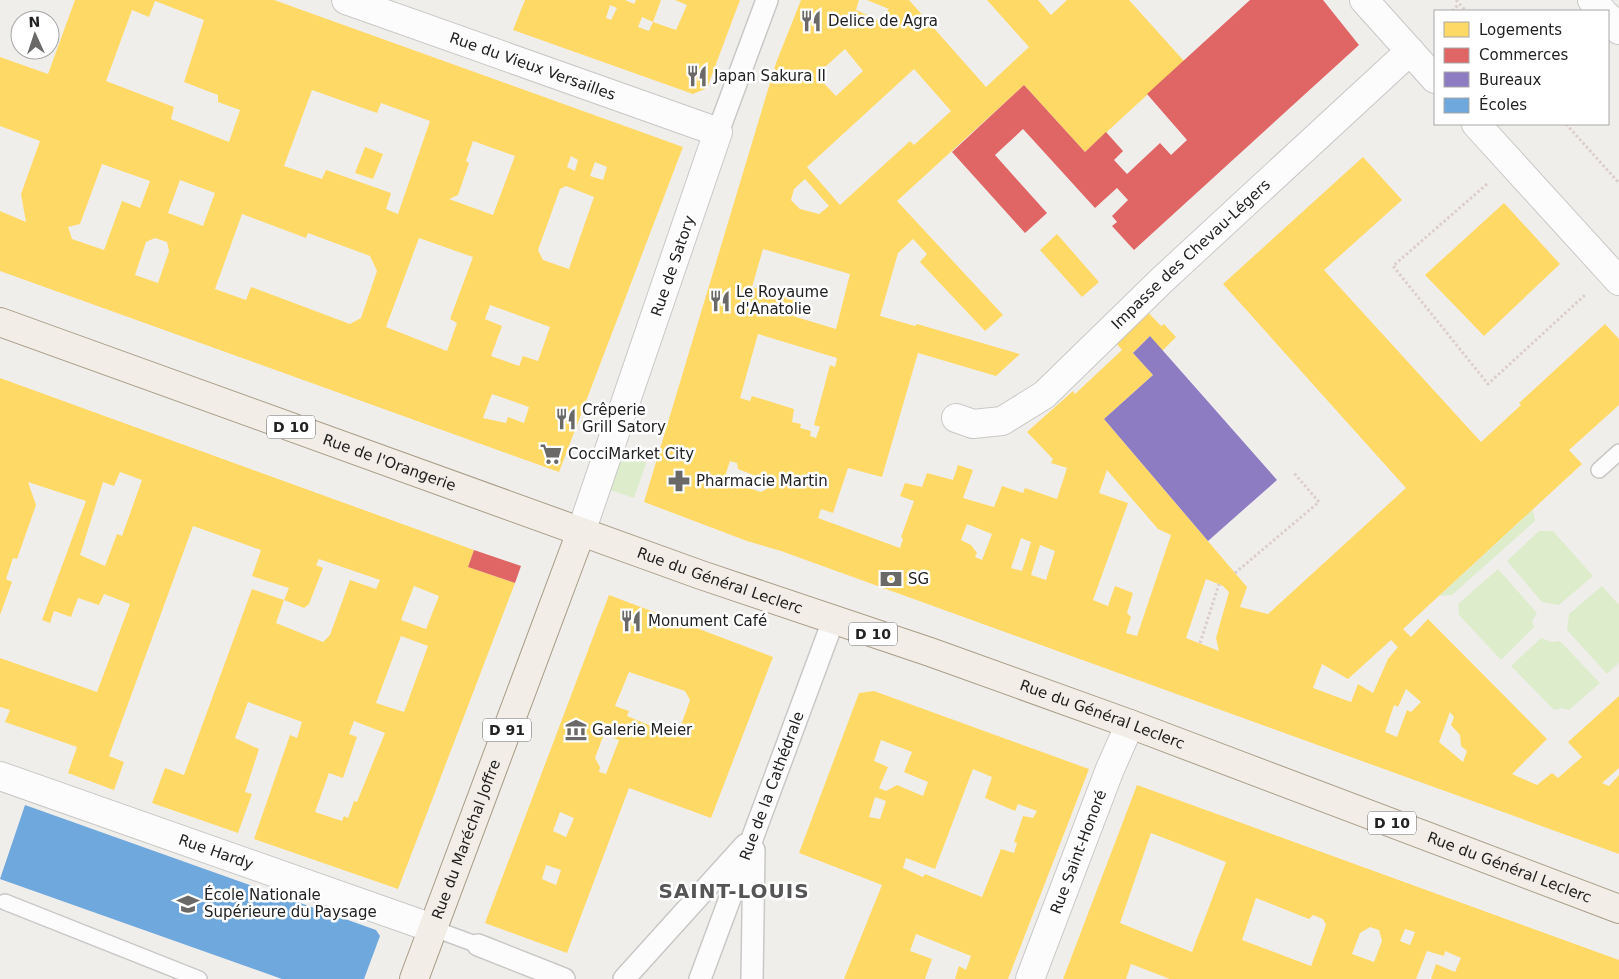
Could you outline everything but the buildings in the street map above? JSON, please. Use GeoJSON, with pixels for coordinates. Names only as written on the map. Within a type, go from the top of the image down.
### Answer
{"type":"FeatureCollection","features":[{"type":"Feature","properties":{"kind":"main road","name":"Rue de l'Orangerie"},"geometry":{"type":"LineString","coordinates":[[0,322],[581,532]]}},
{"type":"Feature","properties":{"kind":"main road","name":"Rue du Général Leclerc"},"geometry":{"type":"LineString","coordinates":[[581,532],[930,652],[1130,724],[1619,910]]}},
{"type":"Feature","properties":{"kind":"main road","name":"Rue du Maréchal Joffre"},"geometry":{"type":"LineString","coordinates":[[414,979],[581,532]]}},
{"type":"Feature","properties":{"kind":"street","name":"Rue du Vieux Versailles"},"geometry":{"type":"LineString","coordinates":[[346,0],[718,132]]}},
{"type":"Feature","properties":{"kind":"street","name":"Rue de Satory"},"geometry":{"type":"LineString","coordinates":[[581,532],[718,132],[767,0]]}},
{"type":"Feature","properties":{"kind":"street"},"geometry":{"type":"LineString","coordinates":[[1364,0],[1434,77]]}},
{"type":"Feature","properties":{"kind":"street"},"geometry":{"type":"LineString","coordinates":[[1592,0],[1601,10]]}},
{"type":"Feature","properties":{"kind":"street"},"geometry":{"type":"LineString","coordinates":[[1609,18],[1619,30]]}},
{"type":"Feature","properties":{"kind":"street","name":"Impasse des Chevau-Légers"},"geometry":{"type":"LineString","coordinates":[[956,418],[974,424],[1002,421],[1044,395],[1162,280],[1410,51]]}},
{"type":"Feature","properties":{"kind":"street"},"geometry":{"type":"LineString","coordinates":[[1477,125],[1614,276]]}},
{"type":"Feature","properties":{"kind":"street","name":"Rue de la Cathédrale"},"geometry":{"type":"LineString","coordinates":[[700,979],[833,620]]}},
{"type":"Feature","properties":{"kind":"street","name":"Rue Saint-Honoré"},"geometry":{"type":"LineString","coordinates":[[1030,979],[1110,769],[1130,724]]}},
{"type":"Feature","properties":{"kind":"street","name":"Rue Hardy"},"geometry":{"type":"LineString","coordinates":[[0,776],[432,928]]}},
{"type":"Feature","properties":{"kind":"street"},"geometry":{"type":"LineString","coordinates":[[624,979],[754,835]]}},
{"type":"Feature","properties":{"kind":"street"},"geometry":{"type":"LineString","coordinates":[[752,979],[754,835]]}},
{"type":"Feature","properties":{"kind":"street"},"geometry":{"type":"LineString","coordinates":[[478,945],[564,979]]}},
{"type":"Feature","properties":{"kind":"lane"},"geometry":{"type":"LineString","coordinates":[[1599,470],[1619,452]]}},
{"type":"Feature","properties":{"kind":"lane"},"geometry":{"type":"LineString","coordinates":[[5,902],[199,979]]}},
{"type":"Feature","properties":{"kind":"lane"},"geometry":{"type":"LineString","coordinates":[[432,928],[478,945]]}},
{"type":"Feature","properties":{"kind":"path"},"geometry":{"type":"LineString","coordinates":[[1456,0],[1465,10]]}},
{"type":"Feature","properties":{"kind":"path"},"geometry":{"type":"LineString","coordinates":[[1453,10],[1459,4]]}},
{"type":"Feature","properties":{"kind":"path"},"geometry":{"type":"LineString","coordinates":[[1567,125],[1619,183]]}},
{"type":"Feature","properties":{"kind":"path"},"geometry":{"type":"LineString","coordinates":[[1511,163],[1393,266],[1488,384],[1614,276]]}},
{"type":"Feature","properties":{"kind":"path"},"geometry":{"type":"LineString","coordinates":[[1235,572],[1319,502],[1294,473]]}},
{"type":"Feature","properties":{"kind":"path"},"geometry":{"type":"LineString","coordinates":[[1200,643],[1219,584]]}},
{"type":"Feature","properties":{"kind":"green space"},"geometry":{"type":"Polygon","coordinates":[[[624,447],[649,455],[634,498],[610,490],[624,447]]]}},
{"type":"Feature","properties":{"kind":"green space"},"geometry":{"type":"Polygon","coordinates":[[[1533,509],[1535,521],[1452,595],[1439,596],[1533,509]]]}},
{"type":"Feature","properties":{"kind":"green space"},"geometry":{"type":"Polygon","coordinates":[[[1539,531],[1553,531],[1593,576],[1559,605],[1542,602],[1507,561],[1539,531]]]}},
{"type":"Feature","properties":{"kind":"green space"},"geometry":{"type":"Polygon","coordinates":[[[1498,569],[1537,613],[1532,621],[1534,627],[1501,660],[1459,615],[1458,604],[1498,569]]]}},
{"type":"Feature","properties":{"kind":"green space"},"geometry":{"type":"Polygon","coordinates":[[[1602,586],[1619,605],[1619,663],[1607,674],[1567,630],[1569,614],[1602,586]]]}},
{"type":"Feature","properties":{"kind":"green space"},"geometry":{"type":"Polygon","coordinates":[[[1541,638],[1551,642],[1560,641],[1600,683],[1569,710],[1561,708],[1554,710],[1511,666],[1541,638]]]}},
{"type":"Feature","properties":{"kind":"place","name":"Delice de Agra"},"geometry":{"type":"Point","coordinates":[811,21]}},
{"type":"Feature","properties":{"kind":"place","name":"Japan Sakura II"},"geometry":{"type":"Point","coordinates":[697,76]}},
{"type":"Feature","properties":{"kind":"place","name":"Le Royaume d'Anatolie"},"geometry":{"type":"Point","coordinates":[720,301]}},
{"type":"Feature","properties":{"kind":"place","name":"Crêperie Grill Satory"},"geometry":{"type":"Point","coordinates":[566,419]}},
{"type":"Feature","properties":{"kind":"place","name":"CocciMarket City"},"geometry":{"type":"Point","coordinates":[551,454]}},
{"type":"Feature","properties":{"kind":"place","name":"Pharmacie Martin"},"geometry":{"type":"Point","coordinates":[679,481]}},
{"type":"Feature","properties":{"kind":"place","name":"SG"},"geometry":{"type":"Point","coordinates":[891,579]}},
{"type":"Feature","properties":{"kind":"place","name":"Monument Café"},"geometry":{"type":"Point","coordinates":[631,621]}},
{"type":"Feature","properties":{"kind":"place","name":"Galerie Meier"},"geometry":{"type":"Point","coordinates":[576,730]}},
{"type":"Feature","properties":{"kind":"place","name":"École Nationale Supérieure du Paysage"},"geometry":{"type":"Point","coordinates":[188,904]}},
{"type":"Feature","properties":{"kind":"district","name":"SAINT-LOUIS"},"geometry":{"type":"Point","coordinates":[734,891]}}]}
